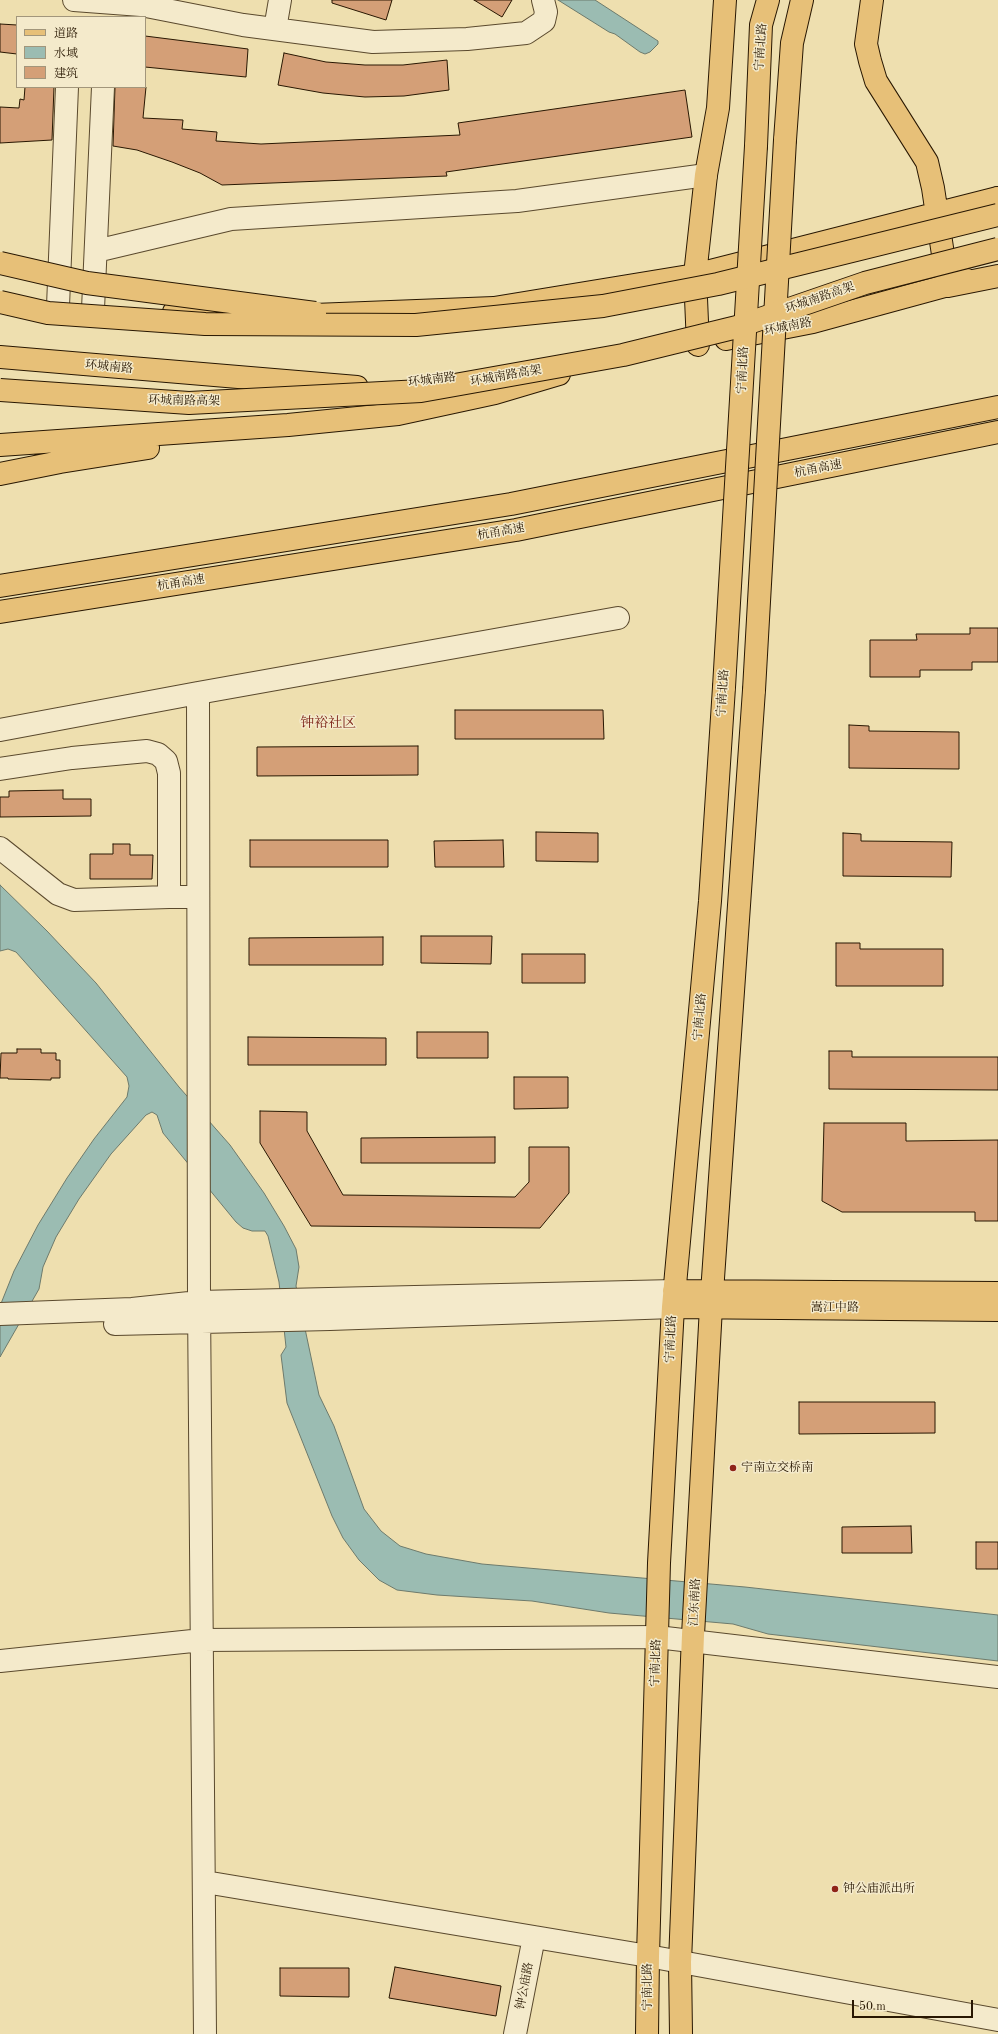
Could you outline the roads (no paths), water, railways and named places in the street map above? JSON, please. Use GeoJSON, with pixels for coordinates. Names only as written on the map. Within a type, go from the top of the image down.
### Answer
{"type":"FeatureCollection","features":[{"type":"Feature","properties":{"kind":"main road"},"geometry":{"type":"LineString","coordinates":[[698,345],[695,275],[706,175],[718,108],[725,0]]}},
{"type":"Feature","properties":{"kind":"main road","name":"宁南北路"},"geometry":{"type":"LineString","coordinates":[[647,2034],[659,1562],[674,1299],[710,901],[756,146],[761,25],[768,0]]}},
{"type":"Feature","properties":{"kind":"main road"},"geometry":{"type":"LineString","coordinates":[[712,1299],[754,690],[785,140],[792,43],[802,0]]}},
{"type":"Feature","properties":{"kind":"main road"},"geometry":{"type":"LineString","coordinates":[[872,0],[866,44],[870,61],[876,81],[927,162],[948,286],[998,276]]}},
{"type":"Feature","properties":{"kind":"main road"},"geometry":{"type":"LineString","coordinates":[[0,302],[138,312],[307,315],[494,308],[695,275],[937,214],[997,203]]}},
{"type":"Feature","properties":{"kind":"main road"},"geometry":{"type":"LineString","coordinates":[[0,302],[48,313],[205,324],[416,325],[603,306],[710,286],[997,203]]}},
{"type":"Feature","properties":{"kind":"main road","name":"环城南路高架"},"geometry":{"type":"LineString","coordinates":[[0,390],[189,403],[421,391],[623,355],[737,326],[865,283],[998,249]]}},
{"type":"Feature","properties":{"kind":"main road"},"geometry":{"type":"LineString","coordinates":[[0,264],[87,283],[416,325]]}},
{"type":"Feature","properties":{"kind":"main road","name":"环城南路"},"geometry":{"type":"LineString","coordinates":[[0,356],[370,388],[698,345],[814,322],[998,271]]}},
{"type":"Feature","properties":{"kind":"main road"},"geometry":{"type":"LineString","coordinates":[[0,445],[288,425],[398,414],[495,393],[623,355]]}},
{"type":"Feature","properties":{"kind":"main road"},"geometry":{"type":"LineString","coordinates":[[0,586],[511,504],[998,407]]}},
{"type":"Feature","properties":{"kind":"main road"},"geometry":{"type":"LineString","coordinates":[[0,474],[60,462],[288,425]]}},
{"type":"Feature","properties":{"kind":"main road","name":"杭甬高速"},"geometry":{"type":"LineString","coordinates":[[0,612],[516,530],[998,432]]}},
{"type":"Feature","properties":{"kind":"main road","name":"嵩江中路"},"geometry":{"type":"LineString","coordinates":[[674,1299],[998,1293]]}},
{"type":"Feature","properties":{"kind":"main road","name":"嵩江中路"},"geometry":{"type":"LineString","coordinates":[[712,1299],[998,1310]]}},
{"type":"Feature","properties":{"kind":"main road","name":"江东南路"},"geometry":{"type":"LineString","coordinates":[[693,1638],[712,1299]]}},
{"type":"Feature","properties":{"kind":"main road"},"geometry":{"type":"LineString","coordinates":[[681,2034],[680,1962],[693,1638]]}},
{"type":"Feature","properties":{"kind":"street"},"geometry":{"type":"LineString","coordinates":[[70,16],[71,0]]}},
{"type":"Feature","properties":{"kind":"street"},"geometry":{"type":"LineString","coordinates":[[74,0],[106,10],[141,5],[275,29],[373,42],[513,36],[526,34],[544,21],[546,12],[543,0]]}},
{"type":"Feature","properties":{"kind":"street"},"geometry":{"type":"LineString","coordinates":[[275,29],[280,0]]}},
{"type":"Feature","properties":{"kind":"street"},"geometry":{"type":"LineString","coordinates":[[58,306],[67,88]]}},
{"type":"Feature","properties":{"kind":"street"},"geometry":{"type":"LineString","coordinates":[[93,309],[103,88]]}},
{"type":"Feature","properties":{"kind":"street"},"geometry":{"type":"LineString","coordinates":[[96,251],[231,219],[517,201],[706,175]]}},
{"type":"Feature","properties":{"kind":"street"},"geometry":{"type":"LineString","coordinates":[[0,730],[618,618]]}},
{"type":"Feature","properties":{"kind":"street"},"geometry":{"type":"LineString","coordinates":[[198,693],[199,1312],[205,1882],[205,2034]]}},
{"type":"Feature","properties":{"kind":"street"},"geometry":{"type":"LineString","coordinates":[[0,769],[72,758],[147,751],[158,754],[166,761],[169,773],[169,897]]}},
{"type":"Feature","properties":{"kind":"street"},"geometry":{"type":"LineString","coordinates":[[0,848],[58,894],[74,900],[198,897]]}},
{"type":"Feature","properties":{"kind":"street"},"geometry":{"type":"LineString","coordinates":[[0,1327],[44,1326],[199,1312],[674,1299]]}},
{"type":"Feature","properties":{"kind":"street"},"geometry":{"type":"LineString","coordinates":[[0,1314],[132,1309],[199,1312],[252,1322],[330,1319],[674,1299]]}},
{"type":"Feature","properties":{"kind":"street"},"geometry":{"type":"LineString","coordinates":[[0,1661],[202,1640],[657,1633],[998,1677]]}},
{"type":"Feature","properties":{"kind":"street"},"geometry":{"type":"LineString","coordinates":[[205,1882],[648,1956],[998,2020]]}},
{"type":"Feature","properties":{"kind":"street","name":"钟公庙路"},"geometry":{"type":"LineString","coordinates":[[516,2034],[534,1937]]}},
{"type":"Feature","properties":{"kind":"water"},"geometry":{"type":"Polygon","coordinates":[[[558,0],[595,0],[658,41],[658,44],[650,52],[645,54],[640,52],[615,34],[609,32],[558,0]]]}},
{"type":"Feature","properties":{"kind":"water"},"geometry":{"type":"Polygon","coordinates":[[[0,885],[47,931],[96,983],[179,1087],[230,1145],[264,1193],[284,1226],[296,1249],[299,1267],[296,1286],[319,1395],[334,1426],[364,1509],[381,1531],[400,1546],[426,1554],[482,1564],[745,1587],[998,1615],[998,1661],[768,1634],[733,1624],[609,1613],[532,1601],[437,1595],[397,1590],[379,1580],[359,1560],[343,1538],[332,1516],[287,1403],[281,1355],[286,1347],[279,1282],[268,1236],[265,1231],[252,1231],[243,1228],[236,1222],[163,1133],[157,1115],[152,1112],[146,1115],[111,1154],[79,1199],[56,1237],[43,1267],[39,1289],[0,1357],[0,1306],[14,1271],[38,1225],[67,1178],[94,1139],[127,1097],[129,1086],[127,1077],[16,952],[8,949],[0,951],[0,885]]]}},
{"type":"Feature","properties":{"kind":"place","name":"宁南立交桥南"},"geometry":{"type":"Point","coordinates":[733,1468]}},
{"type":"Feature","properties":{"kind":"place","name":"钟公庙派出所"},"geometry":{"type":"Point","coordinates":[835,1889]}},
{"type":"Feature","properties":{"kind":"district","name":"钟裕社区"},"geometry":{"type":"Point","coordinates":[328,723]}}]}
